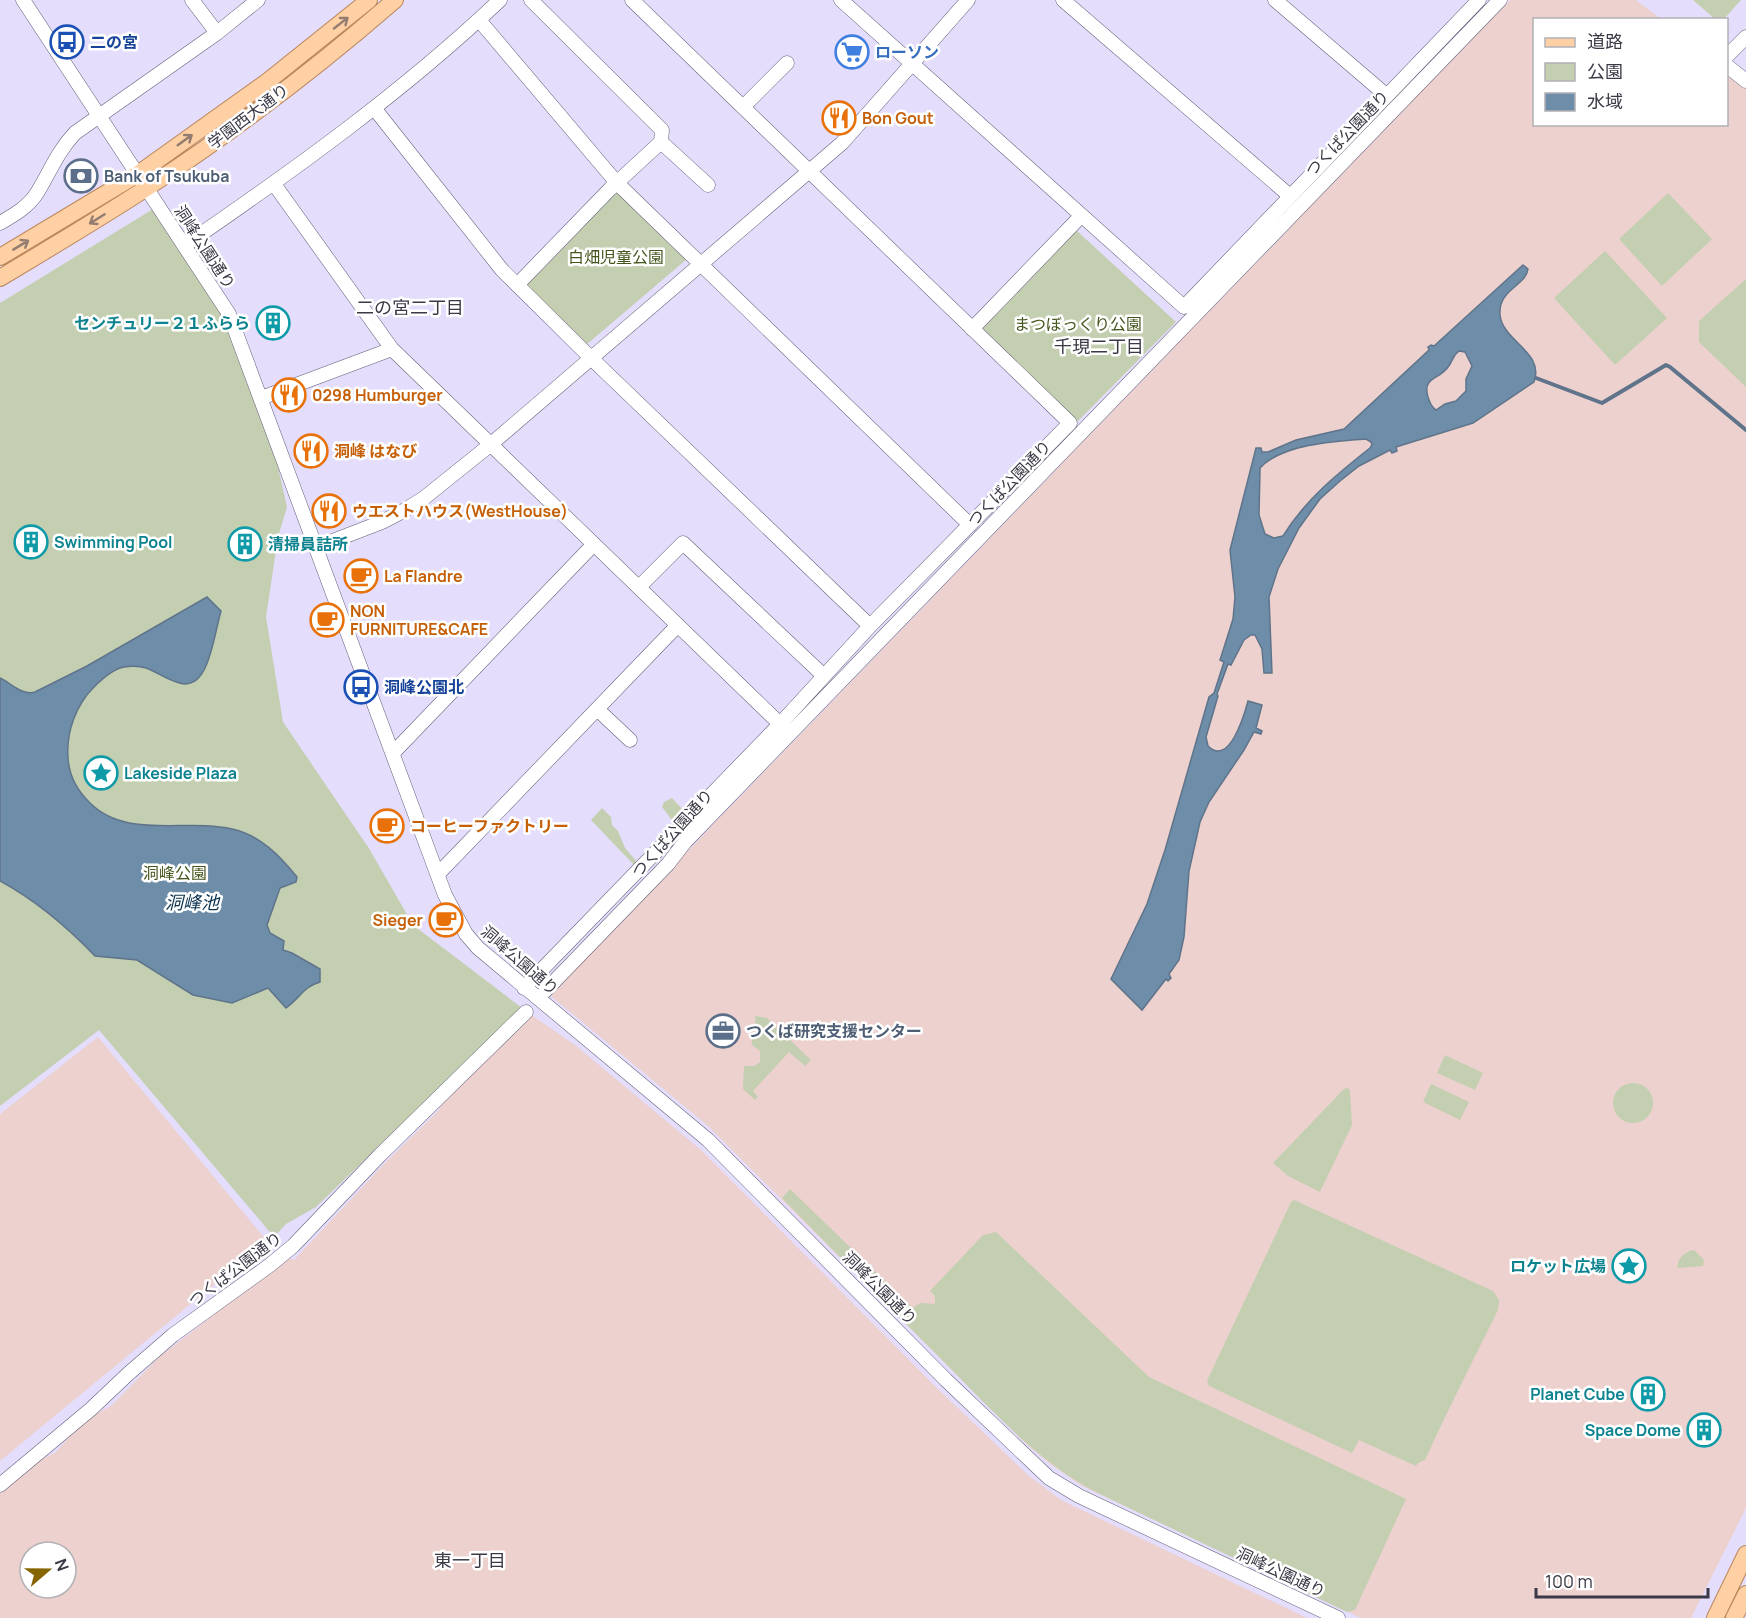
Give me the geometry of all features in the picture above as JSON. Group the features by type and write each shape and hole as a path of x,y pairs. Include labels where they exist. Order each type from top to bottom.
{"main road":[{"name":"学園西大通り","path":"0,257 142,181 369,0"},
{"name":"学園西大通り","path":"0,278 142,181 275,97 395,0"},
{"path":"1715,1618 1746,1554"},
{"path":"1734,1618 1746,1594"}],"street":[{"name":"洞峰公園通り","path":"23,0 229,314 445,895 466,934 478,948 708,1140 946,1380 1049,1478 1079,1496 1338,1618"},
{"path":"192,0 217,33"},
{"path":"0,223 28,203 36,194 62,146 75,133 217,33 258,0"},
{"path":"185,245 274,184 374,108 500,0"},
{"path":"517,285 617,183 661,142 662,130 531,0"},
{"path":"524,987 780,724 870,626 1070,423 632,0"},
{"path":"841,0 1184,307 1479,0"},
{"path":"316,547 382,522 405,510 424,498 490,445 857,128 968,0"},
{"path":"1063,0 1290,196"},
{"path":"1275,0 1386,95"},
{"name":"つくば公園通り","path":"545,991 668,864 685,842 830,690 994,524 1500,0"},
{"path":"479,20 617,183 970,525"},
{"path":"1728,55 1746,37"},
{"path":"743,107 787,63"},
{"path":"1728,67 1746,81"},
{"path":"374,108 502,270 870,626"},
{"path":"661,142 708,185"},
{"path":"274,184 392,349 780,724"},
{"path":"972,329 1081,216"},
{"path":"261,398 392,349"},
{"path":"639,587 683,543 824,676"},
{"path":"393,753 594,544"},
{"path":"438,874 678,625"},
{"path":"597,709 630,740"},
{"name":"つくば公園通り","path":"0,1485 91,1409 173,1335 293,1246 380,1155 526,1012"}],"shaded area":[{"path":"1510,0 1636,0 1660,18 1533,18 1533,126 1728,126 1728,73 1746,88 1746,1508 1691,1618 1361,1618 1082,1486 1050,1464 1026,1444 707,1125 547,993 679,860"},
{"path":"530,1014 575,1045 701,1150 937,1388 1028,1475 1061,1500 1307,1618 0,1618 0,1491 25,1467 55,1453 81,1423 112,1405 159,1357 288,1258 294,1260 384,1164 440,1109 438,1107"},
{"path":"98,1037 267,1241 0,1461 0,1114"}],"green space":[{"path":"1693,0 1741,0 1725,18 1714,18"},
{"name":"白畑児童公園","path":"619,192 687,259 586,345 527,288 526,281 612,193"},
{"path":"1668,193 1712,239 1662,286 1619,239"},
{"name":"洞峰公園","path":"153,209 218,307 232,338 276,458 287,507 278,537 266,617 283,722 370,850 413,925 522,1008 316,1207 286,1224 274,1237 99,1030 0,1106 0,303"},
{"name":"まつぼっくり公園","path":"1076,230 1176,322 1077,422 983,333 983,325"},
{"path":"1605,251 1667,318 1615,365 1554,298"},
{"path":"1746,279 1746,387 1699,342 1699,321"},
{"path":"672,798 685,812 674,823 662,807 664,802"},
{"path":"602,808 611,817 612,825 618,831 625,848 638,863 634,865 591,820"},
{"path":"755,1016 767,1018 811,1060 805,1066 789,1052 753,1091 758,1097 755,1100 743,1089 744,1066 755,1066 760,1062 760,1051 752,1045 751,1033 756,1033"},
{"path":"1445,1055 1483,1073 1475,1090 1437,1073"},
{"path":"1633,1083 1647,1089 1653,1103 1647,1117 1633,1123 1619,1117 1613,1103 1619,1089"},
{"path":"1431,1084 1469,1102 1460,1120 1423,1102"},
{"path":"1348,1088 1352,1125 1320,1192 1288,1176 1273,1163 1344,1089"},
{"path":"790,1189 913,1308 920,1303 935,1304 935,1296 930,1291 983,1235 996,1232 1149,1377 1406,1499 1355,1610 1347,1612 1102,1495 1058,1469 1000,1419 782,1198"},
{"path":"1294,1200 1493,1291 1499,1300 1498,1310 1425,1460 1416,1466 1359,1440 1352,1453 1209,1386 1207,1381 1291,1202"},
{"path":"1694,1250 1704,1260 1703,1266 1678,1268 1678,1262 1682,1256"}],"water":[{"path":"1523,265 1528,269 1522,280 1503,299 1500,315 1508,333 1534,363 1536,372 1534,382 1473,423 1396,447 1397,451 1392,453 1390,450 1359,466 1320,499 1299,528 1278,569 1269,597 1272,673 1264,673 1262,649 1255,635 1244,640 1231,665 1228,664 1217,694 1206,737 1208,746 1216,751 1223,750 1229,745 1239,727 1248,701 1262,705 1256,728 1262,731 1261,734 1254,732 1209,802 1200,822 1189,871 1184,937 1179,960 1169,974 1171,978 1168,981 1166,979 1142,1010 1111,979 1147,904 1209,697 1214,693 1224,662 1220,660 1233,619 1235,597 1230,550 1256,448 1261,448 1262,452 1268,452 1296,440 1344,429 1429,350 1428,347 1434,346","holes":["1459,351 1465,352 1472,366 1466,379 1466,391 1456,401 1436,410 1429,399 1427,386 1450,365","1366,439 1371,442 1370,448 1311,499 1283,536 1274,538 1265,534 1259,515 1260,468 1270,460 1295,449 1310,445"]},
{"name":"洞峰池","path":"207,597 221,611 210,654 199,677 185,684 177,683 146,668 124,667 112,672 94,687 77,711 69,738 69,764 74,782 80,792 104,814 120,821 138,824 214,826 232,829 252,836 269,847 290,869 297,877 296,882 280,888 267,925 270,933 284,941 283,950 320,969 320,982 306,990 286,1008 268,988 232,1003 193,995 137,960 95,956 51,915 0,881 0,678 21,691 35,692 87,666"}],"waterway":[{"path":"1536,378 1602,403 1666,365 1746,430"}],"place":[{"name":"二の宮","path":"67,42"},
{"name":"ローソン","path":"852,52"},
{"name":"Bon Gout","path":"839,118"},
{"name":"Bank of Tsukuba","path":"81,176"},
{"name":"センチュリー２１ふらら","path":"273,323"},
{"name":"0298 Humburger","path":"289,395"},
{"name":"洞峰 はなび","path":"311,451"},
{"name":"ウエストハウス(WestHouse)","path":"329,511"},
{"name":"Swimming Pool","path":"31,542"},
{"name":"清掃員詰所","path":"245,544"},
{"name":"La Flandre","path":"361,576"},
{"name":"NON FURNITURE&CAFE","path":"327,620"},
{"name":"洞峰公園北","path":"361,687"},
{"name":"Lakeside Plaza","path":"101,773"},
{"name":"コーヒーファクトリー","path":"387,826"},
{"name":"Sieger","path":"446,920"},
{"name":"つくば研究支援センター","path":"723,1031"},
{"name":"ロケット広場","path":"1629,1266"},
{"name":"Planet Cube","path":"1648,1394"},
{"name":"Space Dome","path":"1704,1430"}],"district":[{"name":"二の宮二丁目","path":"410,308"},
{"name":"千現二丁目","path":"1099,347"},
{"name":"東一丁目","path":"470,1561"}]}
